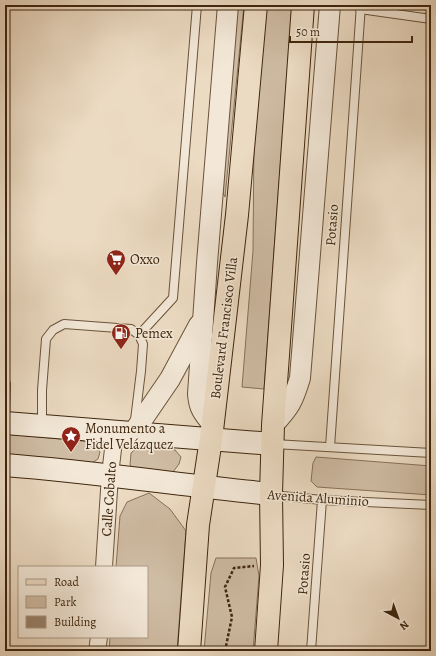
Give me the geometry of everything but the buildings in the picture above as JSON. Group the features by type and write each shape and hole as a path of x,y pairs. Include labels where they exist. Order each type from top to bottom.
{"main road":[{"name":"Boulevard Francisco Villa","path":"189,651 198,525 205,488 237,215 256,5"},
{"path":"266,651 272,565 271,494 273,434 303,5"},
{"path":"5,423 124,432 273,434"},
{"name":"Avenida Aluminio","path":"5,465 110,475 205,488 271,494"}],"street":[{"path":"212,432 199,405 198,394 228,5"},
{"path":"273,434 294,398 300,378 330,5"},
{"path":"124,432 170,379 203,318"},
{"name":"Calle Cobalto","path":"104,566 110,475 124,432"},
{"path":"97,651 98,638"}],"lane":[{"path":"139,335 173,298 197,5"},
{"path":"360,7 431,19"},
{"name":"Potasio","path":"330,447 360,7"},
{"path":"42,426 42,390 46,339 53,330 64,324 131,329 139,335 143,344 141,371 124,432"},
{"path":"5,382 5,423"},
{"path":"273,434 330,447 431,453"},
{"name":"Avenida Aluminio","path":"271,494 322,500 431,505"},
{"name":"Potasio","path":"311,651 322,500"}],"path":[{"path":"225,651 232,617 225,587 234,568 272,565"}],"green space":[{"path":"237,5 244,5 225,197 220,187"},
{"path":"265,5 292,5 264,389 242,387 253,251 254,136"},
{"path":"5,434 94,442 100,452 98,459 86,467 5,459"},
{"path":"139,446 175,450 181,457 179,464 173,472 138,472 130,465 131,453"},
{"path":"316,457 431,466 431,495 317,487 311,481 313,463"},
{"path":"149,493 170,509 186,531 177,651 109,651 110,638 148,638 148,566 116,566 120,516 127,502"},
{"path":"216,558 256,558 259,576 253,651 204,651 211,573"}],"place":[{"name":"Oxxo","path":"116,276"},
{"name":"Pemex","path":"121,350"},
{"name":"Monumento a Fidel Velázquez","path":"71,453"}]}
